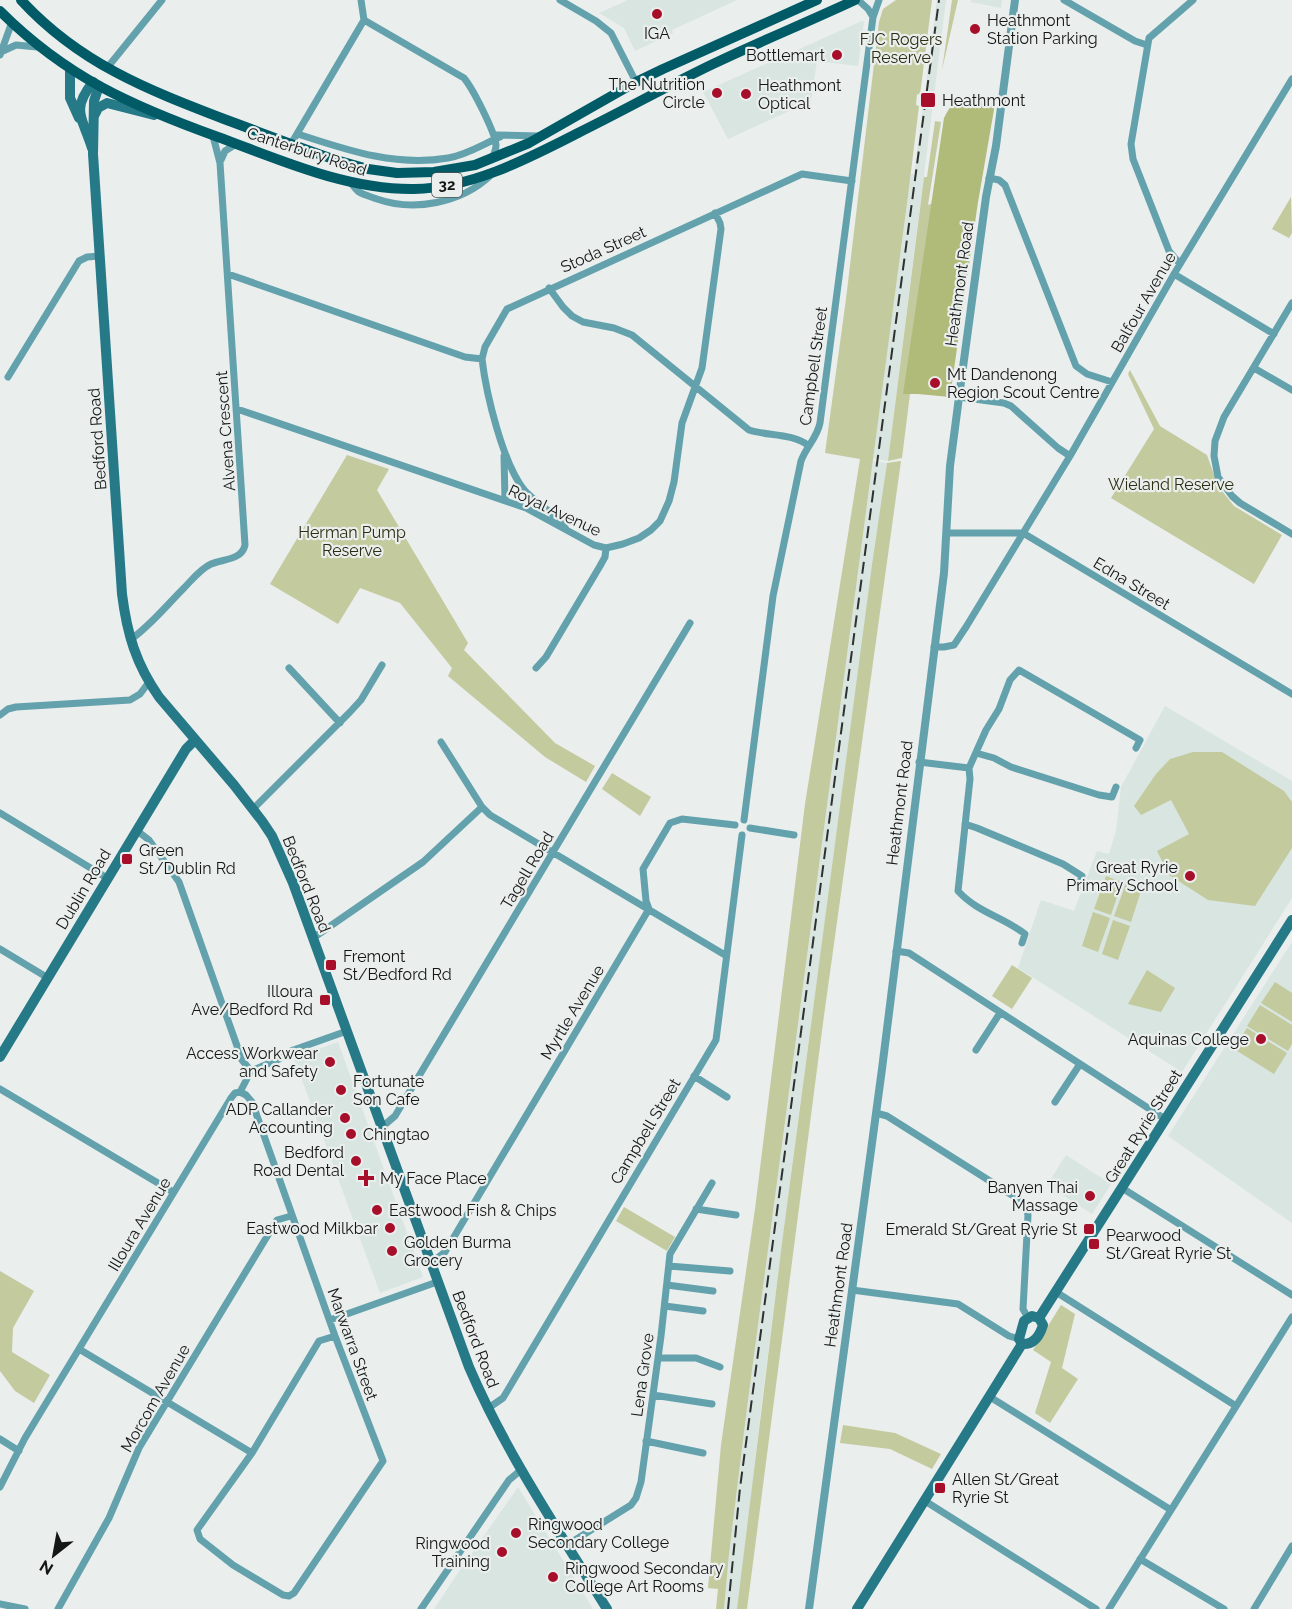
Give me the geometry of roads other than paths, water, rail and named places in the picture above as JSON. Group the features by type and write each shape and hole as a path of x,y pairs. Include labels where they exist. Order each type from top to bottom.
{"main road":[{"name":"Canterbury Road","path":"21,0 52,31 107,68 157,93 291,144 354,165 398,173 455,169 492,159 543,136 636,82 817,0"},
{"name":"Canterbury Road","path":"0,10 40,47 70,69 134,105 213,136 350,181 371,186 414,189 449,185 496,171 557,144 713,64 856,0"},
{"path":"765,24 772,38"},
{"path":"80,118 81,101 107,68"},
{"name":"Bedford Road","path":"70,69 70,99 80,118 93,154"},
{"path":"636,82 646,99"},
{"name":"Bedford Road","path":"96,84 93,154 122,594 130,640 148,682 254,809 272,836 293,883 437,1282 487,1409 521,1470 607,1609"},
{"path":"94,116 98,108 107,103 169,119"},
{"name":"Dublin Road","path":"0,1057 136,830 186,749 195,740"},
{"name":"Great Ryrie Street","path":"1034,1318 1056,1292 1292,920"},
{"path":"860,1608 990,1397 1021,1341 1021,1327 1034,1318 1042,1325 1039,1336 1031,1343 1021,1341"}],"street":[{"path":"107,68 162,0"},
{"path":"291,144 364,20 361,0"},
{"path":"560,0 596,21 611,33 636,82"},
{"path":"856,0 868,9 873,17"},
{"name":"Campbell Street","path":"744,820 773,596 801,461 816,438 820,423 873,17 879,0"},
{"name":"Heathmont Road","path":"809,1609 876,1113 934,647 948,532 950,466 1015,0"},
{"path":"1064,0 1135,41 1147,45"},
{"path":"1180,264 1168,251 1131,152 1147,45 1154,32 1193,0"},
{"path":"364,20 464,78 495,136 492,159"},
{"path":"1,53 12,22"},
{"path":"1,53 16,45 40,47"},
{"name":"Balfour Avenue","path":"934,647 954,645 1070,456 1174,274 1292,78"},
{"name":"Canterbury Road","path":"298,134 357,154 404,160 448,158 472,150 495,136"},
{"name":"Alvena Crescent","path":"130,640 209,565 238,556 244,550 245,536 220,163 213,136"},
{"path":"495,136 543,136"},
{"path":"220,163 225,151 236,144"},
{"path":"350,181 360,192 387,202 410,206 450,199 479,186 496,171"},
{"name":"Stoda Street","path":"482,359 485,347 507,309 549,288 801,174 852,181"},
{"path":"989,178 999,180 1005,185 1076,366 1087,374 1112,382"},
{"name":"Royal Avenue","path":"237,409 505,500 538,514 594,545 606,548 639,538 651,530 664,513 674,482 682,423 702,368 721,229 715,213"},
{"path":"8,377 79,261 87,257 100,256"},
{"path":"228,274 465,357 482,359 503,450 505,500"},
{"path":"1174,274 1274,334"},
{"path":"549,288 572,316 583,322 614,328 632,335 749,430 798,439 809,446"},
{"path":"1292,303 1218,429 1214,456 1218,477 1232,496 1292,534"},
{"path":"1254,368 1292,390"},
{"path":"959,397 1005,403 1011,406 1070,456"},
{"path":"503,450 514,475 526,492 560,520 567,530"},
{"path":"948,532 1023,533"},
{"name":"Edna Street","path":"1023,533 1292,694"},
{"path":"536,668 546,657 600,566 605,557 606,548"},
{"name":"Tagell Road","path":"382,1126 395,1116 690,622"},
{"path":"254,809 361,700 382,664"},
{"path":"290,668 340,723"},
{"path":"1022,943 1025,934 991,913 976,908 958,891 970,779 969,768 986,730 999,709 1010,680 1019,670 1142,737 1136,748"},
{"path":"0,715 16,707 130,700 140,694 148,682"},
{"path":"441,742 482,807 490,815 725,955"},
{"path":"976,753 994,758 1011,767 1099,795 1112,797 1116,787"},
{"path":"919,762 969,768"},
{"path":"313,938 423,862 482,807"},
{"path":"0,813 107,878"},
{"path":"649,909 646,902 643,869 670,823 682,819 735,825"},
{"path":"735,825 739,820 744,820 750,828"},
{"path":"965,824 1062,864 1082,876"},
{"path":"735,825 737,833 742,835 746,834 750,828"},
{"path":"750,828 794,835"},
{"path":"136,830 149,840 179,882 242,1060 251,1071 279,1059 285,1053 347,1031"},
{"name":"Campbell Street","path":"487,1409 503,1398 716,1040 742,835"},
{"path":"1079,886 1086,869"},
{"name":"Myrtle Avenue","path":"431,1263 445,1252 649,909"},
{"path":"0,949 48,978"},
{"path":"896,951 909,953 1165,1119"},
{"path":"976,1050 1000,1013"},
{"path":"1055,1102 1080,1064"},
{"name":"Illoura Avenue","path":"0,1487 19,1451 173,1192 231,1098 240,1092 251,1071"},
{"path":"694,1076 727,1096"},
{"path":"0,1089 173,1192"},
{"name":"Marwarra Street","path":"240,1092 252,1102 291,1215 382,1461 294,1593 289,1596 253,1579 200,1539 197,1530 252,1453"},
{"path":"876,1113 887,1116 1020,1200 1028,1215 1023,1309 1034,1318"},
{"name":"Lena Grove","path":"567,1545 631,1505 636,1498 653,1395 670,1254 712,1183"},
{"path":"1122,1188 1292,1295"},
{"path":"696,1209 736,1215"},
{"name":"Morcom Avenue","path":"58,1609 109,1518 140,1448 167,1402 277,1220 291,1215"},
{"path":"669,1266 730,1271"},
{"path":"330,1320 437,1282"},
{"path":"667,1285 713,1291"},
{"path":"852,1290 958,1304 1021,1341"},
{"path":"1056,1292 1236,1406"},
{"path":"665,1306 703,1311"},
{"path":"1109,1609 1292,1317"},
{"path":"79,1349 252,1453 319,1341 335,1336"},
{"path":"658,1358 696,1358 720,1367"},
{"path":"653,1395 712,1404"},
{"path":"990,1397 1171,1510"},
{"path":"0,1439 19,1451"},
{"path":"646,1441 703,1453"},
{"path":"421,1609 509,1480 521,1470"},
{"path":"925,1501 1096,1609"},
{"path":"1254,1609 1292,1546"},
{"path":"1140,1559 1224,1609"},
{"path":"0,1605 25,1609"}],"railway":[{"path":"728,1609 740,1488 939,0"}],"place":[{"name":"IGA","path":"657,14"},
{"name":"Heathmont Station Parking","path":"975,29"},
{"name":"Bottlemart","path":"837,55"},
{"name":"The Nutrition Circle","path":"717,93"},
{"name":"Heathmont Optical","path":"746,94"},
{"name":"Heathmont","path":"928,100"},
{"name":"Mt Dandenong Region Scout Centre","path":"935,383"},
{"name":"Green St/Dublin Rd","path":"127,859"},
{"name":"Great Ryrie Primary School","path":"1190,876"},
{"name":"Fremont St/Bedford Rd","path":"331,965"},
{"name":"Illoura Ave/Bedford Rd","path":"325,1000"},
{"name":"Aquinas College","path":"1261,1039"},
{"name":"Access Workwear and Safety","path":"330,1062"},
{"name":"Fortunate Son Cafe","path":"341,1090"},
{"name":"ADP Callander Accounting","path":"345,1118"},
{"name":"Chingtao","path":"351,1134"},
{"name":"Bedford Road Dental","path":"356,1161"},
{"name":"My Face Place","path":"366,1178"},
{"name":"Banyen Thai Massage","path":"1090,1196"},
{"name":"Eastwood Fish & Chips","path":"377,1210"},
{"name":"Eastwood Milkbar","path":"390,1228"},
{"name":"Emerald St/Great Ryrie St","path":"1089,1229"},
{"name":"Pearwood St/Great Ryrie St","path":"1094,1244"},
{"name":"Golden Burma Grocery","path":"392,1251"},
{"name":"Allen St/Great Ryrie St","path":"940,1488"},
{"name":"Ringwood Secondary College","path":"516,1533"},
{"name":"Ringwood Training","path":"502,1552"},
{"name":"Ringwood Secondary College Art Rooms","path":"553,1577"}],"park label":[{"name":"FJC Rogers Reserve","path":"901,48"},
{"name":"Wieland Reserve","path":"1171,484"},
{"name":"Herman Pump Reserve","path":"352,541"}]}
